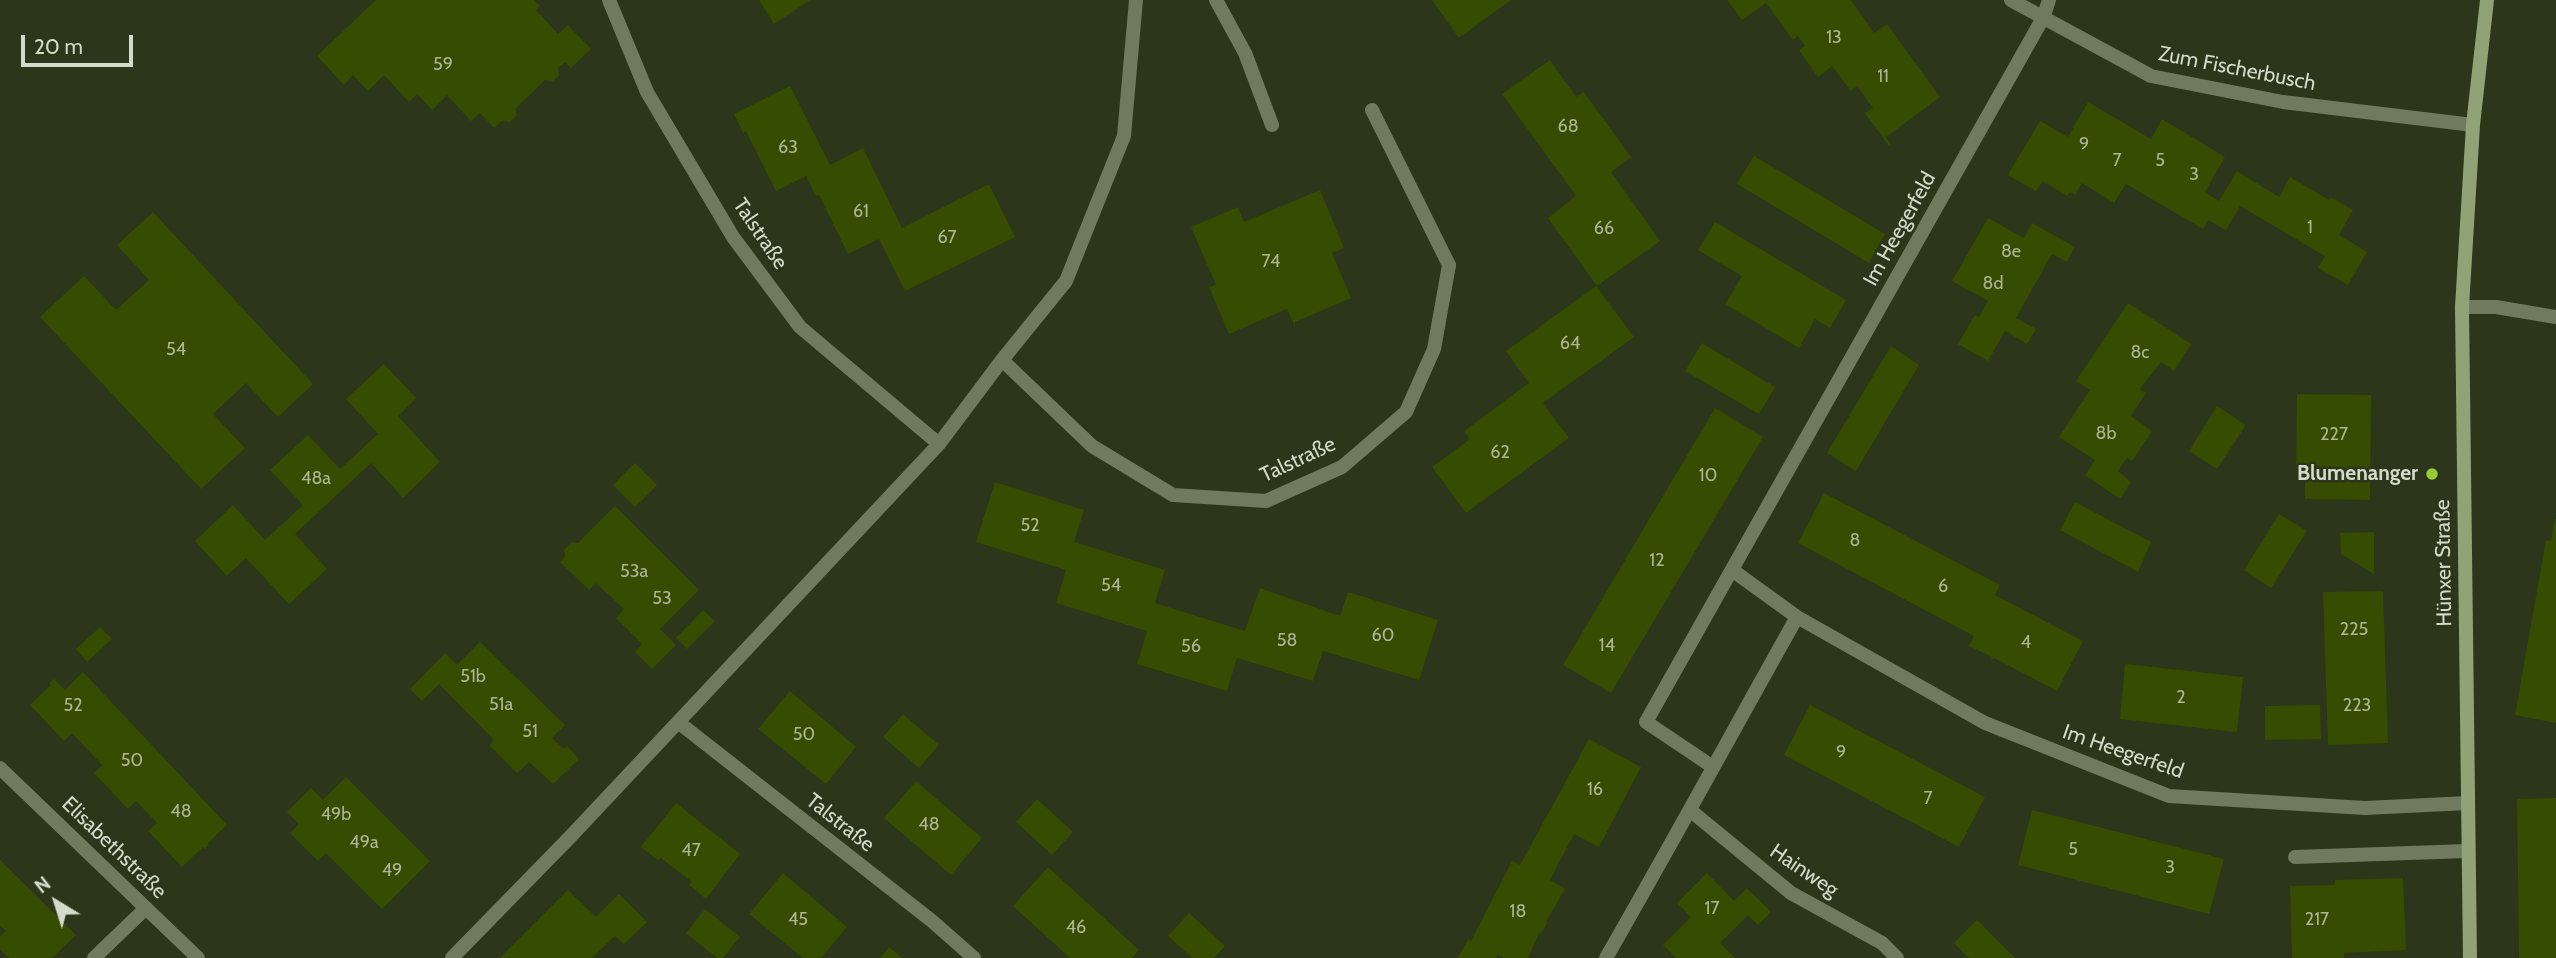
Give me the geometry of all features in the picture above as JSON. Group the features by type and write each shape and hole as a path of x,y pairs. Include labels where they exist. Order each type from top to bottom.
{"main road":[{"name":"Hünxer Straße","path":"2470,958 2462,307 2473,125 2487,0"}],"street":[{"name":"Talstraße","path":"609,0 647,92 733,237 800,327 939,444"},
{"path":"452,958 939,444 1066,281 1124,136 1136,0"},
{"path":"1216,0 1245,53 1272,125"},
{"name":"Zum Fischerbusch","path":"2011,0 2151,76 2283,102 2473,125"},
{"name":"Im Heegerfeld","path":"1713,767 1646,722 2042,18 2049,0"},
{"name":"Talstraße","path":"1002,360 1092,446 1173,495 1266,501 1342,467 1406,412 1434,349 1449,265 1372,110"},
{"path":"2462,307 2496,307 2556,317"},
{"name":"Im Heegerfeld","path":"1732,570 1797,617 1985,723 2169,796 2365,808 2468,803"},
{"path":"1605,958 1691,811 1797,617"},
{"name":"Talstraße","path":"678,722 932,921 974,958"},
{"name":"Elisabethstraße","path":"0,768 198,958"},
{"name":"Hainweg","path":"1691,811 1791,892 1882,943 1897,958"},
{"path":"2295,857 2468,851"},
{"path":"94,958 146,908"}],"building":[{"path":"376,0 534,0 540,6 536,10 558,34 568,25 591,49 571,68 565,62 558,68 559,76 553,81 545,80 516,108 516,116 510,122 502,121 494,128 480,113 471,121 447,95 432,110 417,94 409,102 384,75 368,91 353,75 344,85 317,56"},
{"path":"759,0 810,0 774,24"},
{"path":"1432,0 1511,0 1459,38"},
{"path":"1727,0 1851,0 1874,33 1887,24 1940,97 1886,137 1891,144 1889,146 1865,113 1873,108 1857,86 1851,91 1832,66 1818,77 1799,50 1805,46 1798,36 1793,40 1766,3 1742,20"},
{"path":"1550,60 1576,97 1584,92 1631,157 1611,172 1660,241 1597,286 1548,218 1576,196 1502,94"},
{"path":"790,86 830,165 863,148 902,228 989,184 1015,237 905,291 879,239 848,254 819,195 816,196 806,176 776,191 746,131 743,133 734,114"},
{"path":"2088,102 2151,139 2162,119 2225,157 2205,192 2219,201 2237,171 2279,197 2290,177 2329,200 2331,197 2353,210 2339,235 2367,252 2348,285 2318,268 2325,256 2240,206 2226,230 2208,220 2203,229 2126,184 2114,203 2082,183 2075,195 2070,192 2067,196 2043,181 2036,191 2008,175 2040,121 2068,137"},
{"path":"1754,156 1885,234 1869,263 1737,184"},
{"path":"1320,190 1344,248 1332,253 1351,298 1295,322 1295,327 1287,309 1229,334 1209,287 1216,285 1191,227 1238,207 1244,222"},
{"path":"153,212 313,384 278,417 246,383 213,414 245,448 201,489 40,317 84,276 116,310 149,280 117,245"},
{"path":"1988,218 2024,238 2032,223 2075,247 2067,262 2052,254 2016,318 2036,329 2027,344 2005,331 1988,361 1958,344 1975,315 1979,317 1988,301 1952,281"},
{"path":"1715,222 1846,300 1830,328 1815,319 1799,348 1725,304 1742,276 1698,250"},
{"path":"1596,286 1634,337 1543,403 1569,438 1466,513 1432,467 1470,439 1464,431 1529,383 1506,351"},
{"path":"2128,303 2191,344 2174,371 2161,362 2140,389 2146,393 2131,416 2152,431 2132,461 2127,458 2118,471 2131,482 2120,499 2085,475 2095,460 2059,437 2090,390 2076,381"},
{"path":"1702,343 1775,387 1759,414 1685,371"},
{"path":"1891,346 1919,365 1856,471 1827,453"},
{"path":"384,364 416,398 398,416 440,462 403,498 371,463 295,534 327,569 289,604 246,558 227,576 195,541 233,505 265,540 303,505 270,470 308,435 340,469 378,434 346,399"},
{"path":"2297,394 2371,395 2370,500 2305,499 2305,476 2296,475"},
{"path":"2217,406 2246,425 2217,469 2189,451"},
{"path":"1715,408 1763,437 1611,693 1563,665"},
{"path":"635,463 657,485 635,507 613,485"},
{"path":"995,482 1084,510 1074,542 1165,570 1155,603 1245,631 1260,588 1340,616 1348,592 1438,620 1419,680 1323,651 1313,681 1237,658 1227,691 1137,664 1147,631 1056,603 1066,570 976,542"},
{"path":"1824,493 2000,585 1995,595 2083,641 2057,691 1994,658 1991,660 1992,657 1969,646 1974,636 1798,543"},
{"path":"2075,502 2151,542 2138,572 2060,530"},
{"path":"615,506 699,590 660,629 676,645 652,669 635,652 642,644 616,618 624,609 596,583 589,590 560,562 565,556 564,550 572,542 578,543"},
{"path":"2279,514 2307,531 2271,588 2244,570"},
{"path":"2555,519 2556,723 2515,715 2546,540 2551,541"},
{"path":"2374,532 2374,574 2341,554 2340,533"},
{"path":"2383,591 2388,743 2328,745 2323,592"},
{"path":"703,610 715,621 687,649 676,638"},
{"path":"100,627 112,639 87,662 76,649"},
{"path":"480,642 565,725 552,738 564,749 567,746 579,759 553,784 529,762 517,773 489,745 494,740 439,684 422,701 410,689 445,653 457,665"},
{"path":"2125,664 2243,677 2237,732 2120,719"},
{"path":"83,672 227,825 205,849 203,847 182,867 148,831 157,823 136,801 128,809 94,773 102,765 72,733 64,741 30,705 54,679 65,690"},
{"path":"790,691 856,747 826,784 758,729"},
{"path":"1810,705 1985,797 1959,847 1784,755"},
{"path":"2320,705 2321,739 2265,740 2265,706"},
{"path":"903,714 939,745 919,768 883,737"},
{"path":"1589,739 1641,767 1599,847 1574,834 1550,880 1565,889 1541,934 1539,933 1528,958 1504,958 1498,955 1496,958 1458,958 1468,939 1471,941 1512,861 1520,865"},
{"path":"346,777 430,861 382,909 326,853 318,861 290,833 299,824 287,812 311,788 323,800"},
{"path":"916,781 982,838 951,875 884,818"},
{"path":"2556,798 2556,958 2519,958 2517,799"},
{"path":"1037,799 1073,832 1052,855 1016,822"},
{"path":"676,803 740,854 706,899 689,885 692,882 661,858 658,860 641,847"},
{"path":"2032,810 2224,859 2209,914 2018,865"},
{"path":"0,860 76,935 52,958 9,958 0,949 0,937 6,931 0,926"},
{"path":"1048,867 1139,950 1132,958 1070,958 1013,906"},
{"path":"783,873 847,927 821,958 803,958 749,914"},
{"path":"1707,873 1734,901 1747,888 1771,912 1758,925 1748,915 1720,943 1735,958 1676,958 1663,945 1691,917 1677,903"},
{"path":"2403,878 2406,950 2344,953 2344,958 2292,958 2290,886 2335,885 2335,880"},
{"path":"568,890 596,917 619,894 647,922 624,944 615,936 592,958 500,958"},
{"path":"705,909 740,937 723,958 717,958 686,933"},
{"path":"1189,913 1225,946 1214,958 1192,958 1168,936"},
{"path":"1977,920 2015,958 1969,958 1954,943"},
{"path":"889,947 902,958 880,958"}],"place":[{"name":"Blumenanger","path":"2432,474"}]}
